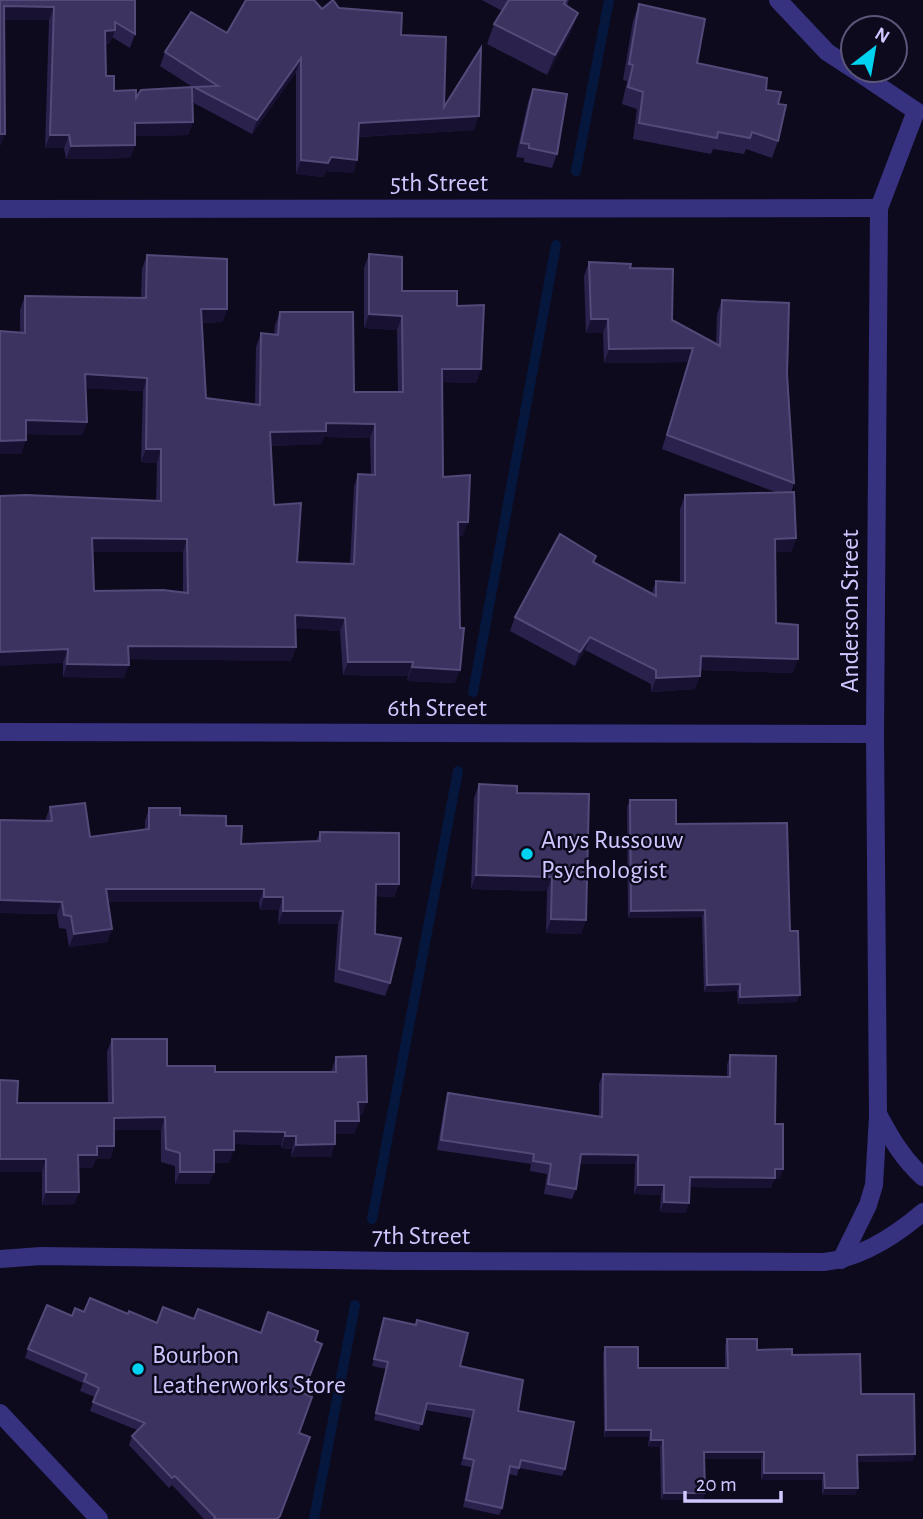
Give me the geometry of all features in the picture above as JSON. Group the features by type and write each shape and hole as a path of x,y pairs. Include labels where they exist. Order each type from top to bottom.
{"street":[{"name":"Anderson Street","path":"778,0 827,52 839,60"},
{"name":"Anderson Street","path":"877,84 919,111 878,208 875,734 878,1114 894,1145 923,1177"},
{"name":"5th Street","path":"0,209 878,208"},
{"name":"6th Street","path":"0,732 875,734"},
{"path":"841,1260 868,1205 874,1185 878,1114"},
{"name":"7th Street","path":"0,1259 41,1256 413,1262 807,1262 841,1260 884,1240 923,1212"},
{"path":"0,1413 99,1519"}],"building":[{"path":"0,0 135,0 135,34 115,22 115,30 105,31 106,76 114,76 114,91 136,90 136,98 141,90 192,87 193,122 135,123 135,145 71,146 69,135 50,135 54,7 4,6 5,134 0,134"},
{"path":"246,0 314,0 322,9 333,0 339,8 402,13 401,35 446,37 444,107 481,48 479,116 359,123 357,160 331,157 328,163 301,160 301,58 257,120 194,87 218,86 165,52 191,12 227,33"},
{"path":"509,0 566,0 564,4 578,13 555,55 494,24"},
{"path":"639,4 705,19 697,63 767,78 766,90 781,92 778,104 786,105 778,141 752,132 750,138 718,132 717,138 639,123 643,92 628,87"},
{"path":"533,89 567,94 557,154 529,148 529,144 521,143"},
{"path":"369,254 402,257 402,291 457,291 457,306 484,305 481,369 442,369 443,477 470,475 468,522 458,522 460,628 464,628 460,670 412,667 413,662 348,662 345,618 295,615 296,647 128,646 129,665 67,664 68,649 0,652 0,496 161,501 161,449 146,449 147,378 85,374 87,422 26,420 26,440 0,441 0,331 25,333 25,296 146,298 147,255 227,259 227,309 201,309 206,398 260,405 261,333 278,335 280,312 353,312 354,392 403,392 402,316 369,314","holes":["326,423 375,424 375,475 358,474 354,564 297,562 301,503 274,505 270,432 326,431","92,538 187,539 188,593 163,590 94,591"]},
{"path":"589,262 631,264 630,268 673,269 672,320 720,346 722,300 789,303 787,374 794,483 667,435 693,348 609,349 608,319 591,319"},
{"path":"794,492 796,538 775,539 776,623 798,625 798,659 701,656 700,676 656,678 656,670 590,637 580,652 515,617 560,534 596,556 593,562 656,596 656,581 685,583 685,495"},
{"name":"Anys Russouw Psychologist","path":"479,784 517,786 517,793 589,794 586,920 551,919 552,877 476,875"},
{"path":"630,800 676,800 676,824 787,823 790,931 798,931 800,995 740,997 740,984 707,985 705,910 631,911"},
{"path":"85,803 90,837 149,829 149,808 180,808 180,815 226,816 226,826 242,826 241,844 320,841 320,832 399,833 399,884 376,884 375,934 401,938 390,983 339,969 343,911 283,911 283,897 264,897 264,889 106,889 112,929 74,934 71,916 64,915 62,902 0,900 0,820 52,821 50,807"},
{"path":"112,1039 167,1039 167,1066 215,1066 215,1072 336,1072 336,1057 366,1056 367,1102 358,1102 359,1121 335,1121 335,1144 296,1145 296,1136 285,1136 285,1132 234,1131 234,1150 214,1150 214,1172 180,1172 180,1153 166,1149 165,1117 114,1118 114,1146 97,1146 97,1155 78,1155 79,1192 46,1192 46,1159 0,1159 0,1080 18,1081 17,1103 113,1103"},
{"path":"730,1055 776,1056 775,1124 783,1124 783,1169 775,1169 775,1178 690,1177 689,1203 664,1202 664,1185 638,1185 638,1155 581,1154 576,1189 548,1184 551,1164 533,1161 534,1154 441,1140 448,1093 602,1117 603,1074 730,1077"},
{"path":"90,1298 157,1323 163,1307 194,1319 198,1309 261,1333 268,1312 318,1331 315,1341 322,1344 303,1393 312,1397 299,1433 310,1437 277,1519 214,1519 175,1476 172,1478 132,1436 145,1423 93,1402 99,1388 84,1381 87,1374 28,1349 47,1305 72,1316 75,1308 84,1312"},
{"path":"384,1318 416,1325 417,1320 468,1333 460,1366 523,1380 518,1411 574,1422 565,1469 521,1460 519,1468 510,1466 502,1508 466,1500 474,1460 464,1458 474,1410 427,1403 422,1424 376,1413 388,1362 374,1359"},
{"path":"727,1339 757,1339 757,1350 792,1349 792,1355 860,1354 861,1394 914,1394 915,1454 857,1455 858,1488 825,1488 824,1473 764,1473 764,1452 704,1452 705,1493 664,1493 663,1440 651,1440 651,1430 606,1430 605,1347 638,1347 638,1368 728,1368"}],"waterway":[{"path":"576,171 609,0"},
{"path":"473,692 556,245"},
{"path":"372,1219 458,771"},
{"path":"314,1519 355,1305"}],"place":[{"name":"Anys Russouw Psychologist","path":"527,854"},
{"name":"Bourbon Leatherworks Store","path":"138,1369"}]}
